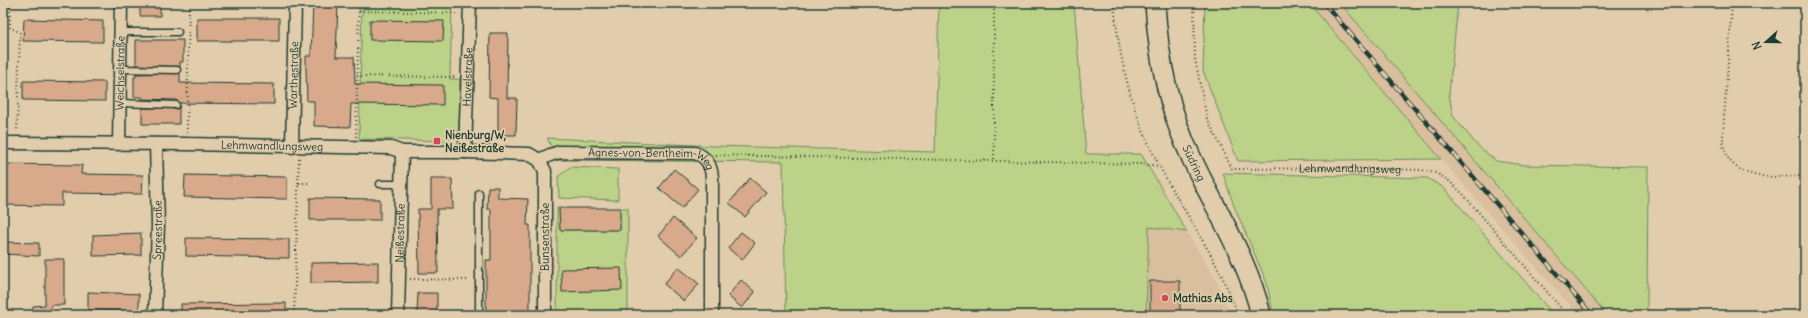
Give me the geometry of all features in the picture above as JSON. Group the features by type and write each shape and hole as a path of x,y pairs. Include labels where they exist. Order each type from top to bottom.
{"main road":[{"name":"Südring","path":"1155,3 1157,34 1164,80 1176,120 1191,159 1246,267 1261,315"}],"street":[{"name":"Weichselstraße","path":"119,144 121,3"},
{"name":"Warthestraße","path":"295,3 296,147"},
{"name":"Havelstraße","path":"465,152 470,8"},
{"name":"Lehmwandlungsweg","path":"3,143 187,144 391,148 402,152 530,154 539,160"},
{"name":"Spreestraße","path":"155,315 158,225 156,144"},
{"name":"Neißestraße","path":"398,315 402,152"},
{"name":"Agnes-von-Bentheim-Weg","path":"539,160 550,154 560,152 695,153 707,160 711,168 712,177 712,315"},
{"name":"Bunsenstraße","path":"539,160 544,170 545,177 544,315"}],"lane":[{"path":"120,32 178,32"},
{"path":"120,69 178,70"},
{"path":"120,103 176,104"},
{"path":"380,184 401,184"},
{"path":"479,193 479,315"}],"path":[{"path":"10,3 10,28 20,32 16,143"},
{"path":"187,144 189,3"},
{"path":"356,148 359,3"},
{"path":"994,3 994,160"},
{"path":"1114,3 1117,36 1125,79 1140,125 1159,166 1213,259 1233,299 1238,315"},
{"name":"Lehmwandlungsweg","path":"1194,3 1195,59 1207,118 1232,169 1348,168 1420,170 1436,173 1462,193 1567,315"},
{"path":"1732,3 1723,135 1725,153 1736,167 1752,175 1805,176"},
{"path":"359,11 470,8"},
{"path":"357,76 467,77"},
{"path":"294,315 299,183 296,147"},
{"path":"707,160 712,155 994,160 1141,164 1159,166"},
{"path":"299,183 308,183"},
{"path":"399,279 479,280"}],"shaded area":[{"path":"1309,3 1340,3 1607,315 1578,315 1441,159"},
{"path":"1149,227 1187,232 1217,282 1231,315 1146,315"}],"green space":[{"path":"362,3 452,3 450,79 460,79 459,132 457,135 447,141 359,139"},
{"path":"939,3 1074,3 1086,154 1141,154 1187,232 1149,227 1146,315 786,315 783,162 558,160 547,138 715,146 935,152"},
{"path":"1205,3 1309,3 1441,159 1238,161 1203,71"},
{"path":"1340,3 1458,3 1449,94 1453,116 1476,144 1496,161 1524,165 1648,167 1647,315 1607,315"},
{"path":"570,167 618,169 618,200 559,198 558,177"},
{"path":"1223,173 1427,178 1444,188 1554,315 1273,315 1267,283 1234,206"},
{"path":"557,208 559,208 560,230 620,230 620,208 628,208 628,315 557,315"}],"building":[{"path":"140,3 160,3 160,16 140,16"},
{"path":"313,3 338,3 336,57 354,57 355,84 443,85 443,105 351,104 350,127 314,126 314,101 307,101 306,70 306,56 311,56"},
{"path":"197,18 279,18 279,41 197,41"},
{"path":"24,19 103,21 103,42 23,41"},
{"path":"370,20 444,21 443,41 370,40"},
{"path":"490,33 508,33 507,98 517,98 516,135 498,135 498,98 489,97"},
{"path":"136,40 183,40 183,62 180,62 180,67 136,65"},
{"path":"180,73 180,83 274,84 274,104 180,103 176,100 142,99 142,97 134,97 134,77 136,77 136,74"},
{"path":"23,81 105,82 105,101 23,100"},
{"path":"142,108 179,108 179,124 142,124"},
{"path":"3,164 82,165 81,174 143,175 142,194 62,193 62,206 3,205"},
{"path":"674,169 698,189 682,208 659,188"},
{"path":"185,175 287,177 287,199 184,197"},
{"path":"750,178 766,192 745,217 729,203"},
{"path":"431,179 452,179 453,209 437,209 438,273 419,273 418,209 431,209"},
{"path":"488,187 498,187 498,198 528,199 527,225 530,225 530,315 486,315 486,260 491,260 491,209 487,209"},
{"path":"310,198 380,199 380,220 310,220"},
{"path":"559,208 620,208 620,230 560,230"},
{"path":"673,218 697,238 681,256 658,236"},
{"path":"741,232 755,243 742,260 728,248"},
{"path":"141,233 141,255 93,256 93,235"},
{"path":"186,238 289,239 289,258 186,256"},
{"path":"3,242 39,243 39,256 3,254"},
{"path":"45,259 64,259 64,305 51,305 51,315 32,315 33,306 45,305"},
{"path":"378,262 378,282 311,283 311,263"},
{"path":"678,267 699,284 684,301 664,284"},
{"path":"621,268 622,290 562,292 561,269"},
{"path":"741,280 755,292 742,308 728,296"},
{"name":"Mathias Abs","path":"1150,281 1180,281 1180,315 1150,315"},
{"path":"88,292 139,294 139,311 88,310"},
{"path":"418,293 437,293 437,315 417,315"},
{"path":"286,303 286,315 181,315 181,304"}],"railway":[{"path":"1324,3 1592,315"}],"place":[{"name":"Nienburg/W, Neißestraße","path":"437,141"},
{"name":"Mathias Abs","path":"1165,298"}]}
